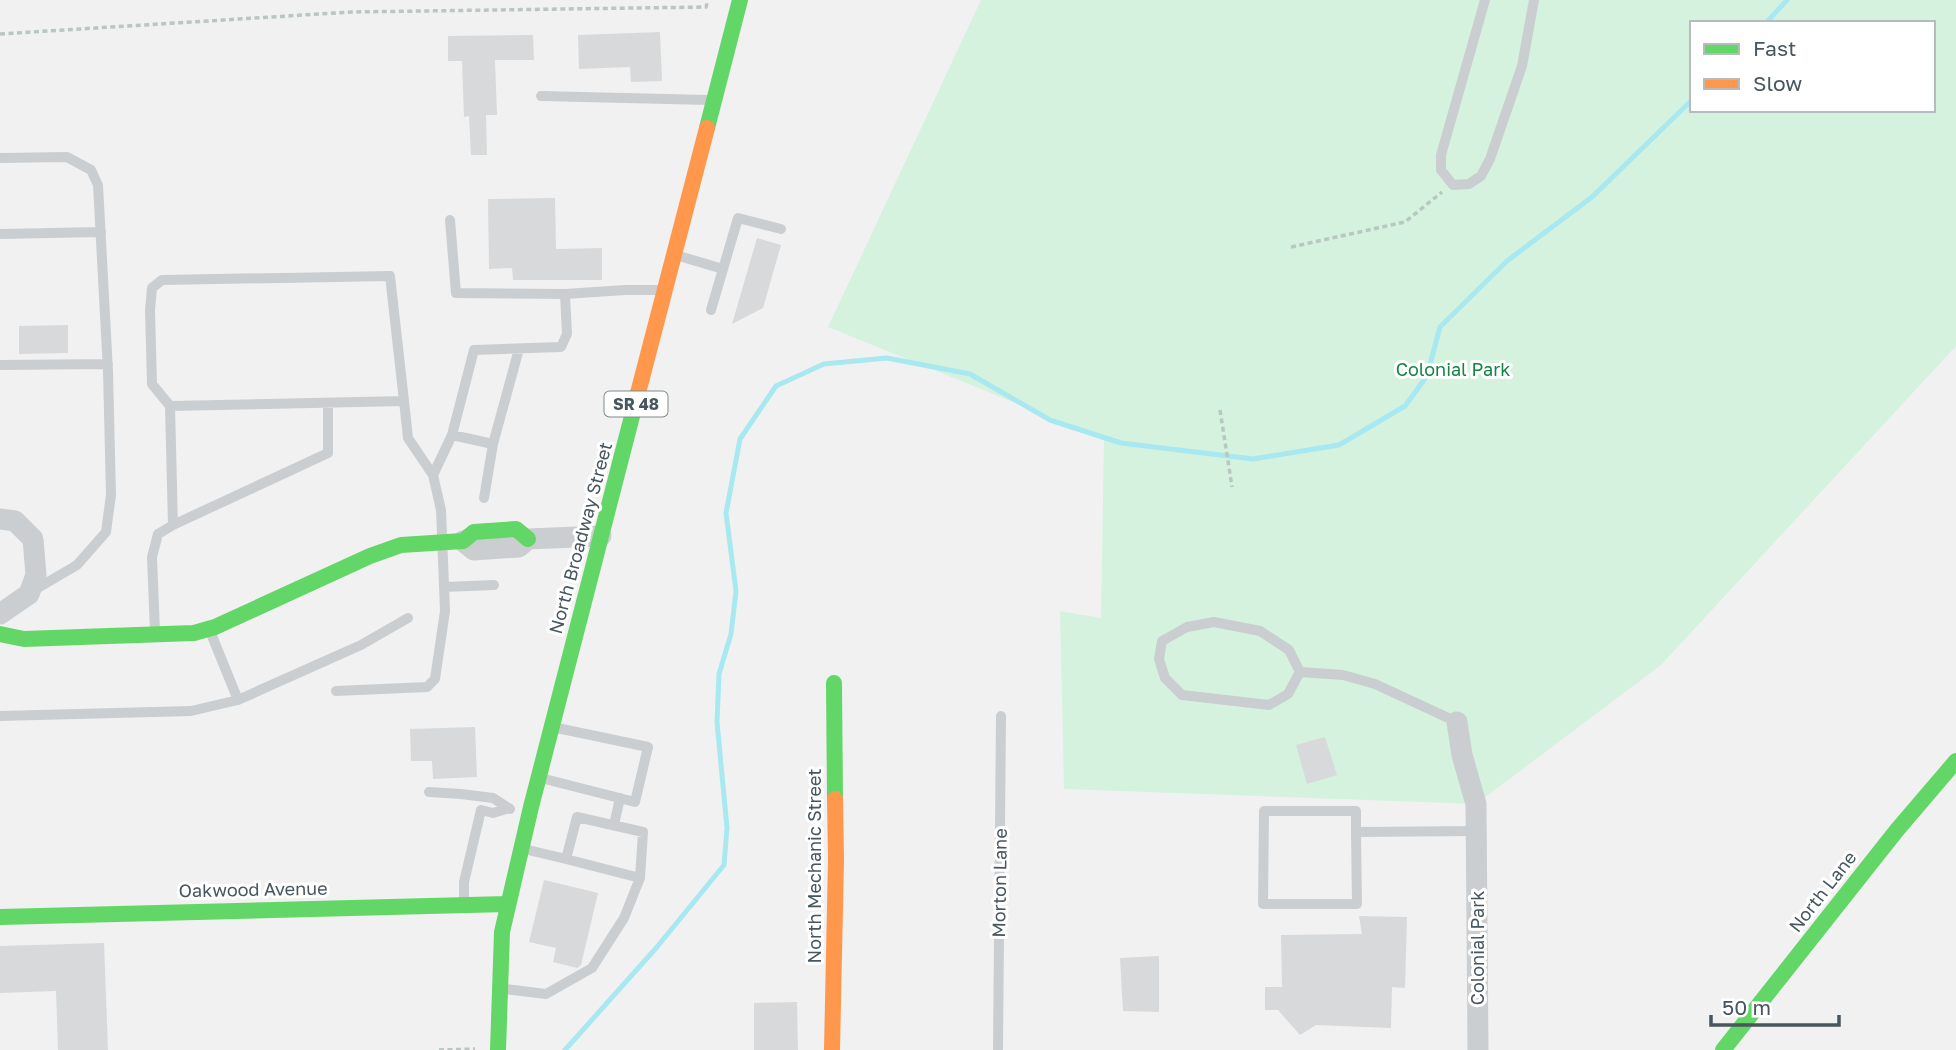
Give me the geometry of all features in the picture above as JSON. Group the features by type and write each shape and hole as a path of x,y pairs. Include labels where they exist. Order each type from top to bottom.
{"street":[{"name":"North Broadway Street","path":"498,1050 502,932 507,904 740,0"},
{"path":"0,519 15,521 33,539 36,575 29,594 0,614"},
{"path":"0,634 24,639 194,634 370,556 401,545 453,542 474,550 519,547 528,539 601,536"},
{"name":"North Mechanic Street","path":"832,1050 836,859 834,683"},
{"name":"Colonial Park","path":"1457,722 1462,755 1476,804 1478,1050"},
{"name":"North Lane","path":"1732,1047 1905,820 1956,761"},
{"name":"Oakwood Avenue","path":"0,917 507,904"}],"lane":[{"path":"1485,0 1441,155 1441,170 1453,185 1469,184 1481,176 1490,159 1522,66 1534,0"},
{"path":"541,96 715,100"},
{"path":"0,158 67,157 90,170 98,185 108,364 111,495 106,531 77,565 29,594"},
{"path":"710,310 738,218 781,229"},
{"path":"450,220 456,293 565,294 666,290"},
{"path":"0,234 101,232"},
{"path":"675,255 723,269"},
{"path":"173,525 170,407 152,384 152,288 162,281 390,276 408,438 432,475 453,542 444,587 445,611 435,678 427,687 337,691"},
{"path":"432,475 452,435 474,350 561,347 567,334 565,294"},
{"path":"484,498 493,443 519,349"},
{"path":"0,365 108,364"},
{"path":"170,407 404,401"},
{"path":"155,635 152,557 158,534 328,453 328,404"},
{"path":"452,435 493,443"},
{"path":"444,587 494,585"},
{"path":"0,716 191,711 238,700 361,645 408,618"},
{"path":"1214,622 1260,631 1289,650 1300,671 1288,694 1269,705 1182,695 1165,678 1159,659 1162,641 1187,627 1214,622"},
{"path":"209,629 238,700"},
{"path":"1300,671 1343,675 1375,684 1457,722"},
{"name":"Morton Lane","path":"998,1050 1002,716"},
{"path":"539,777 635,802 648,747 552,727"},
{"path":"429,792 493,798 529,817"},
{"path":"614,825 620,798"},
{"path":"464,905 464,882 481,810 493,813 509,808"},
{"path":"1264,811 1356,811 1356,832 1357,904 1263,904 1264,811"},
{"path":"499,988 546,994 592,968 624,918 640,878 643,832 577,817 566,859"},
{"path":"1356,832 1477,831"},
{"path":"521,848 640,878"}],"path":[{"path":"0,34 351,12 706,8 708,0"},
{"path":"1292,247 1405,222 1442,192"},
{"path":"1220,410 1232,487"},
{"path":"439,1050 498,1050"}],"green space":[{"name":"Colonial Park","path":"981,0 1956,0 1956,346 1661,665 1476,804 1064,789 1060,611 1101,618 1104,439 828,327"}],"building":[{"path":"660,32 662,81 631,82 630,67 579,69 578,35"},
{"path":"533,35 534,60 495,60 497,115 486,115 487,155 471,155 469,116 464,117 462,61 448,61 448,36"},
{"path":"555,198 556,249 602,248 602,280 513,280 512,268 489,269 488,199"},
{"path":"757,238 781,245 763,308 732,324"},
{"path":"68,325 68,353 19,354 19,326"},
{"path":"475,727 477,777 433,779 432,761 411,761 410,729"},
{"path":"1325,737 1337,775 1307,784 1296,745"},
{"path":"544,880 598,893 581,965 577,968 553,962 556,948 529,942"},
{"path":"1359,916 1407,917 1405,988 1392,987 1391,1028 1316,1025 1300,1035 1278,1010 1265,1010 1265,987 1282,987 1281,935 1362,934"},
{"path":"104,943 108,1050 58,1050 56,991 0,993 0,946"},
{"path":"1159,956 1159,1012 1123,1011 1120,958"},
{"path":"797,1002 798,1050 754,1050 754,1003"}],"waterway":[{"path":"1768,21 1787,0"},
{"path":"565,1050 657,947 724,865 727,828 717,722 719,674 731,634 736,591 726,513 740,439 776,386 824,364 887,358 970,374 1050,420 1121,443 1253,459 1339,445 1405,406 1427,376 1440,327 1507,261 1592,197 1690,102"}],"traffic: fast":[{"path":"707,128 740,0"},
{"path":"498,1050 502,932 531,807 638,393"},
{"path":"0,634 24,639 194,633 215,627 370,556 401,545 463,541 474,532 516,529 528,539"},
{"path":"834,683 835,799"},
{"path":"1723,1050 1897,830 1956,761"},
{"path":"0,917 507,904"}],"traffic: slow":[{"path":"638,393 707,128"},
{"path":"832,1050 835,799"}]}
